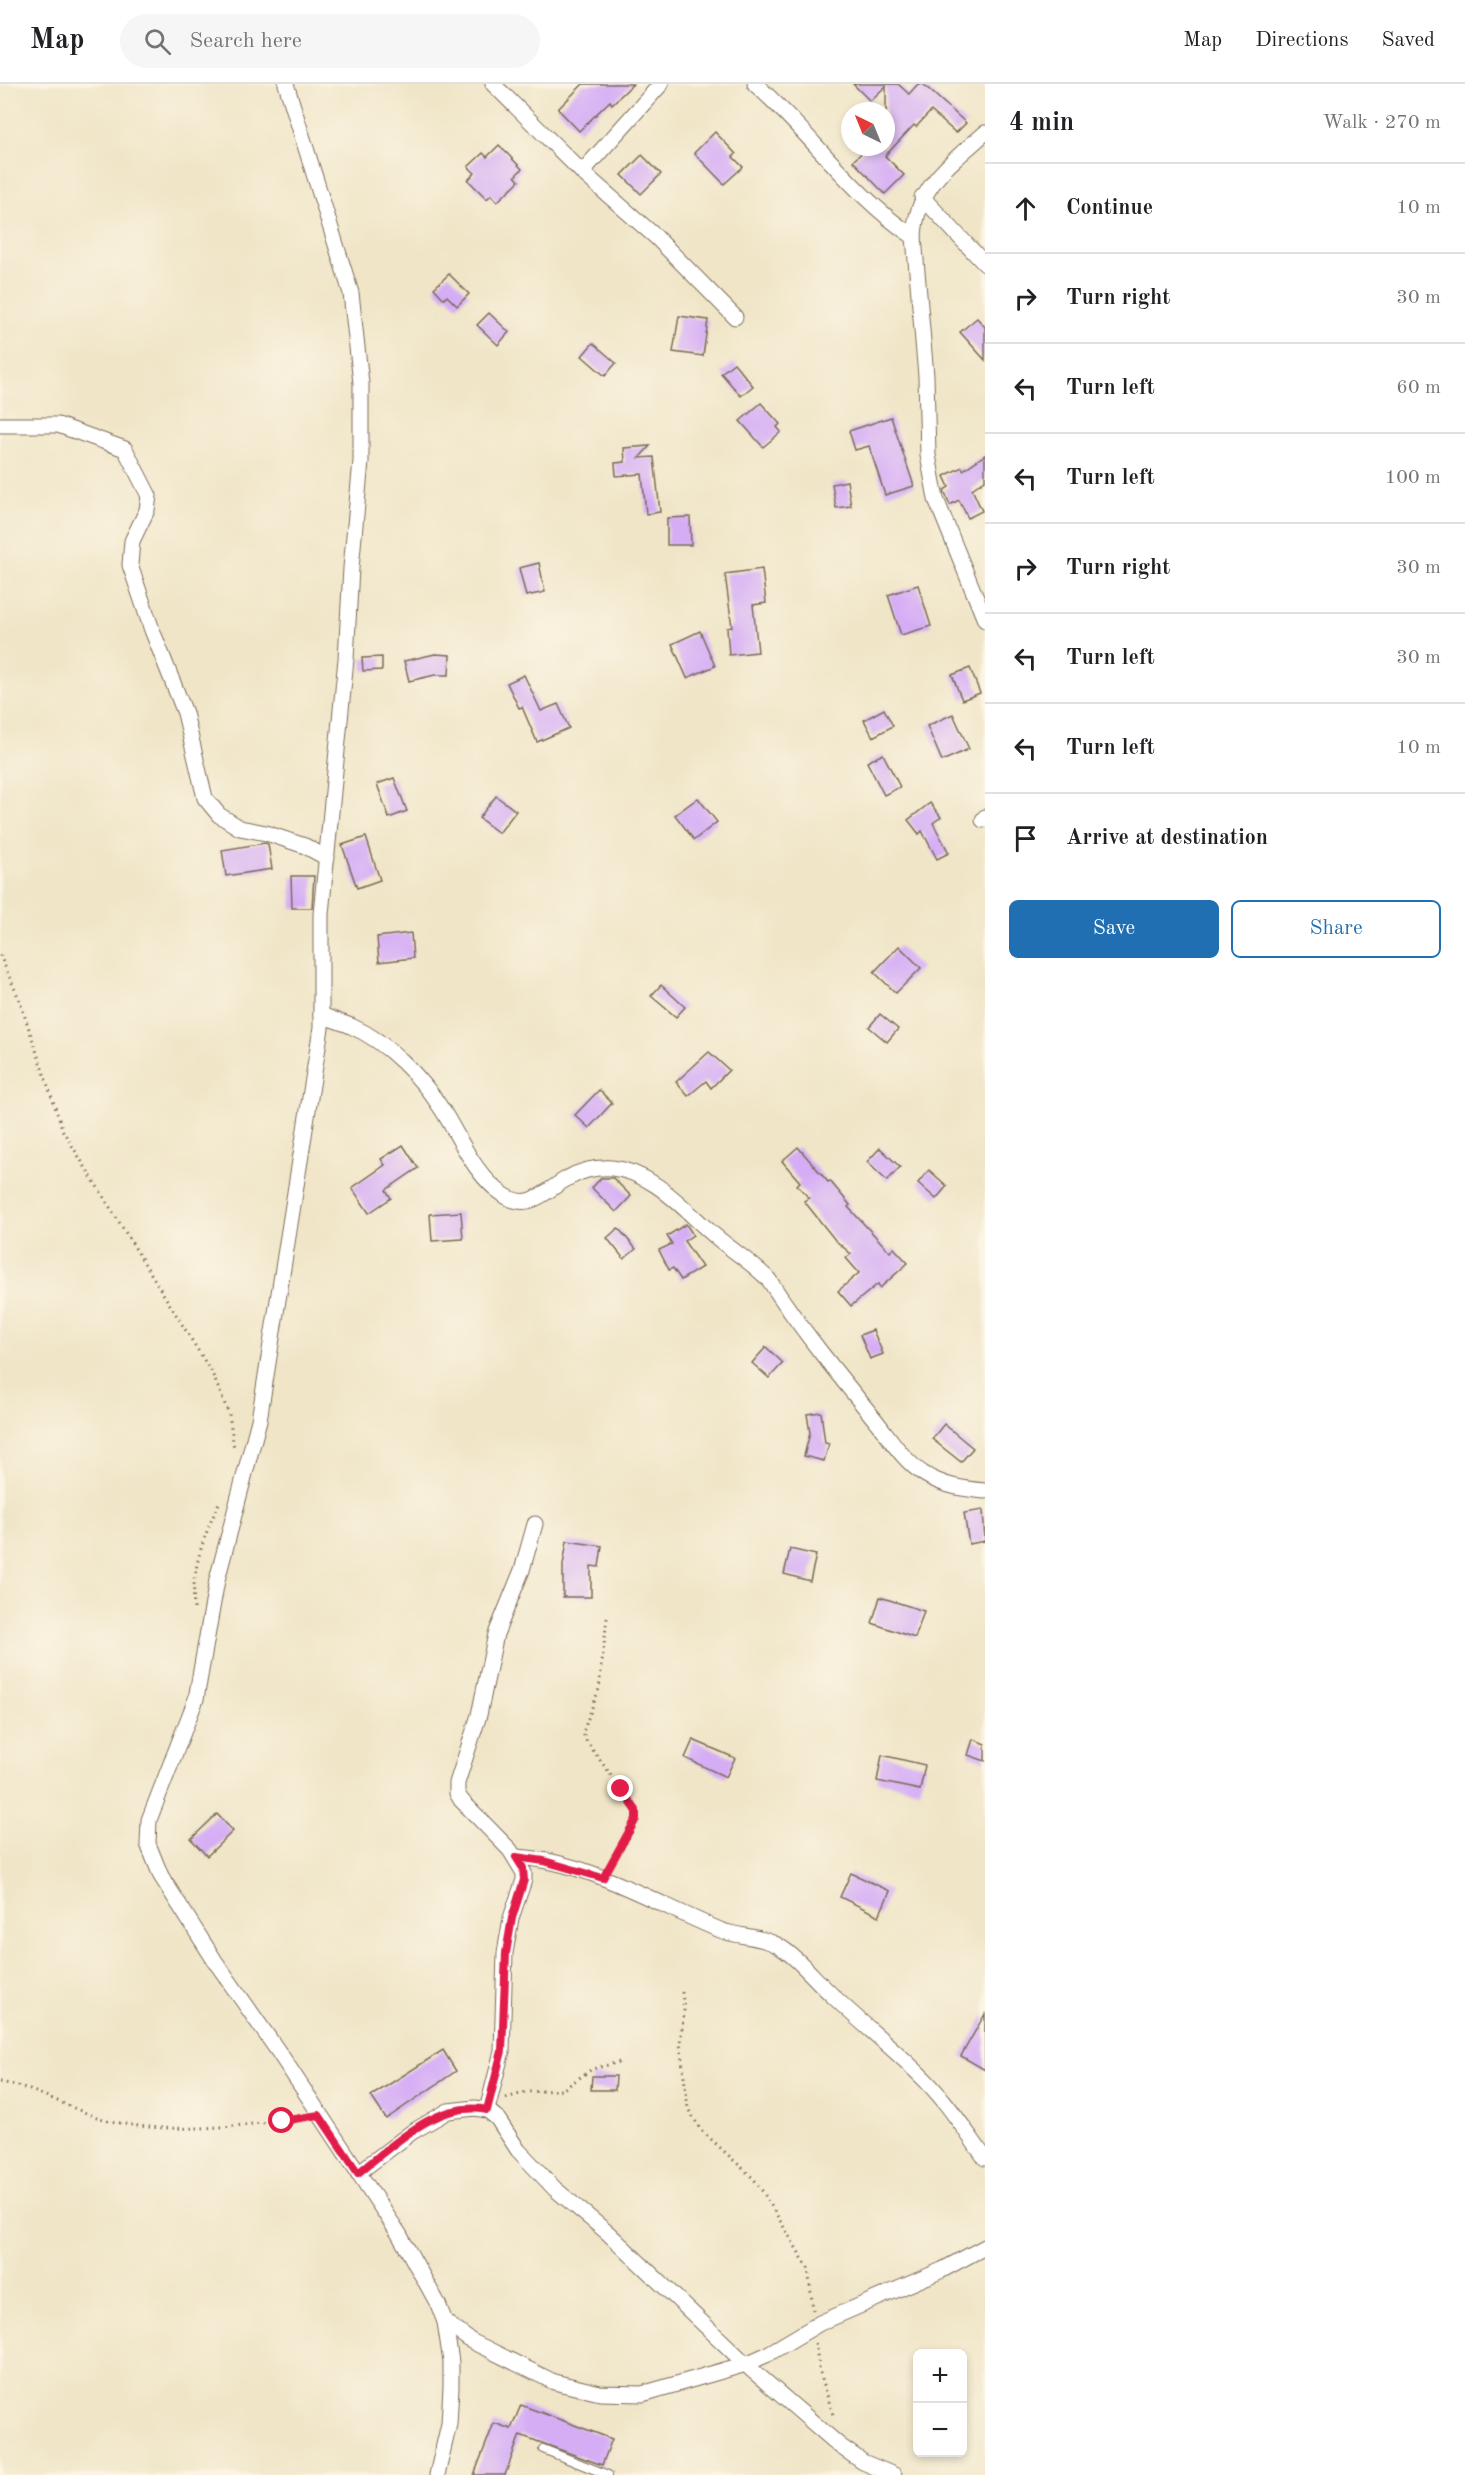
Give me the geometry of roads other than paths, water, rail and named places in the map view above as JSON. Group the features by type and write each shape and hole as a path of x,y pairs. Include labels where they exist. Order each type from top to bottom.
{"street":[{"path":"286,84 351,293 361,383 361,461 351,568 346,659 321,914 321,1015 275,1326 258,1420 224,1552 196,1699 149,1820 147,1835 152,1856 161,1876 405,2244 438,2304 445,2322 451,2362 451,2387 449,2424 437,2475"},
{"path":"493,84 582,172 656,237 735,317"},
{"path":"582,172 662,84"},
{"path":"756,84 780,106 860,194 889,221 914,237"},
{"path":"985,133 941,173 922,197 915,218 914,237 926,376 928,455 934,488 985,621"},
{"path":"922,197 985,264"},
{"path":"0,425 58,425 125,450 150,496 147,510 132,541 130,566 152,630 185,713 206,798 219,815 240,828 266,832 305,846 327,858"},
{"path":"321,1015 352,1026 392,1052 429,1092 473,1161 490,1183 514,1200 534,1201 567,1178 582,1171 597,1168 614,1168 634,1174 666,1192 706,1229 769,1280 840,1377 907,1459 922,1473 938,1482 959,1489 985,1491"},
{"path":"488,2109 502,2051 506,1953 512,1918 524,1880 523,1868 516,1857 461,1800 457,1793 457,1783 479,1715 495,1634 522,1570 535,1524"},
{"path":"516,1857 544,1861 603,1878 649,1896 720,1930 775,1944 919,2073 941,2098 985,2158"},
{"path":"358,2173 421,2126 448,2111 488,2109 518,2150 555,2189 608,2233 746,2364 840,2446 863,2462 894,2475"},
{"path":"445,2322 471,2341 554,2382 600,2393 642,2394 746,2364 813,2327 942,2270 985,2247"}],"lane":[{"path":"543,2449 608,2475"}]}
